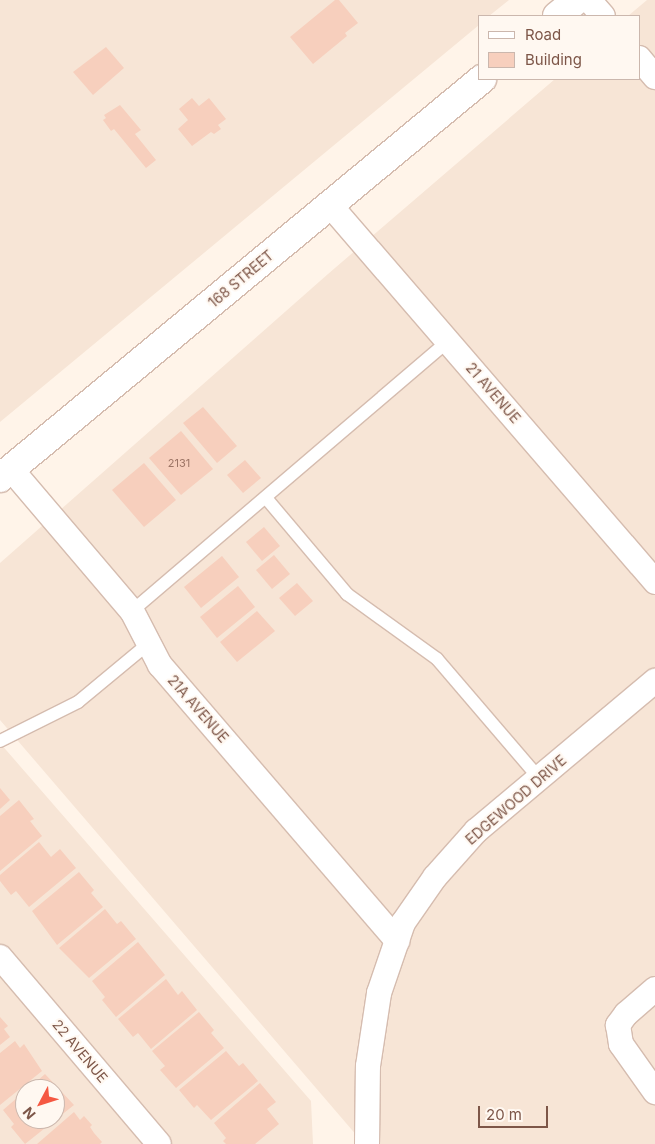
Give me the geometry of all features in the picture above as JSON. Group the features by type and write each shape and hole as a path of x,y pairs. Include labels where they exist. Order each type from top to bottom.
{"main road":[{"path":"558,15 577,0"},
{"name":"168 STREET","path":"6,473 481,80"}],"street":[{"path":"589,0 602,15"},
{"path":"640,59 655,77"},
{"name":"21 AVENUE","path":"330,205 655,582"},
{"name":"21A AVENUE","path":"6,473 132,611 160,665 397,941"},
{"name":"EDGEWOOD DRIVE","path":"368,1144 368,1066 379,994 403,924 435,877 476,831 655,681"},
{"name":"22 AVENUE","path":"0,957 159,1144"},
{"path":"655,989 626,1014 618,1025 621,1044 655,1092"}],"lane":[{"path":"132,611 448,341"},
{"path":"266,498 347,594 437,659 539,778"},
{"path":"0,741 78,702 148,644"}],"shaded area":[{"path":"0,0 509,0 490,15 478,15 478,26 0,422"},
{"path":"647,0 655,0 655,1144 364,1144 0,720 0,563 328,274 554,80 640,80 640,15 629,15"},
{"path":"0,743 311,1101 313,1144 0,1144"}],"building":[{"path":"335,0 339,0 358,23 345,33 347,36 313,64 290,37"},
{"path":"106,47 124,68 93,95 73,72"},
{"path":"192,98 199,106 209,98 226,119 218,125 221,129 214,134 211,132 192,146 178,129 188,120 179,109"},
{"path":"120,105 141,130 135,134 156,160 146,168 114,129 111,131 103,120 106,118 104,115"},
{"path":"203,407 237,446 217,463 183,423"},
{"path":"181,431 213,469 181,495 149,458"},
{"path":"245,460 261,478 243,493 227,475"},
{"path":"144,463 176,500 144,527 112,490"},
{"path":"264,527 280,546 262,561 246,542"},
{"path":"274,555 290,574 272,589 256,570"},
{"path":"222,556 239,577 201,608 184,587"},
{"path":"297,583 313,601 295,616 279,598"},
{"path":"238,586 255,607 217,638 200,617"},
{"path":"257,611 275,631 237,662 220,642"},
{"path":"0,788 10,800 0,809"},
{"path":"19,800 34,819 30,821 42,836 0,871 0,816"},
{"path":"39,842 51,857 60,849 76,868 29,907 16,891 11,895 0,881 0,875"},
{"path":"79,872 94,890 91,893 103,907 57,945 32,911"},
{"path":"105,909 117,924 121,921 136,939 89,978 59,948"},
{"path":"138,942 165,975 116,1017 102,1000 105,997 92,981"},
{"path":"166,979 178,995 182,991 197,1010 151,1049 138,1033 133,1037 118,1019"},
{"path":"199,1012 214,1030 211,1033 224,1048 176,1088 160,1070 165,1066 152,1051"},
{"path":"0,1017 8,1026 4,1029 10,1037 0,1045"},
{"path":"15,1041 20,1048 24,1044 42,1071 32,1079 15,1079 15,1093 0,1105 0,1053"},
{"path":"226,1051 239,1066 243,1063 258,1081 211,1120 197,1105 194,1108 179,1090"},
{"path":"45,1074 50,1079 39,1079"},
{"path":"260,1083 276,1102 267,1109 279,1124 255,1144 226,1144 223,1141 226,1138 214,1123"},
{"path":"65,1095 74,1105 65,1112"},
{"path":"15,1100 15,1129 44,1129 25,1144 11,1127 14,1124 3,1110"},
{"path":"74,1112 80,1120 84,1116 102,1142 100,1144 37,1144 54,1129 65,1129 65,1120"}]}
